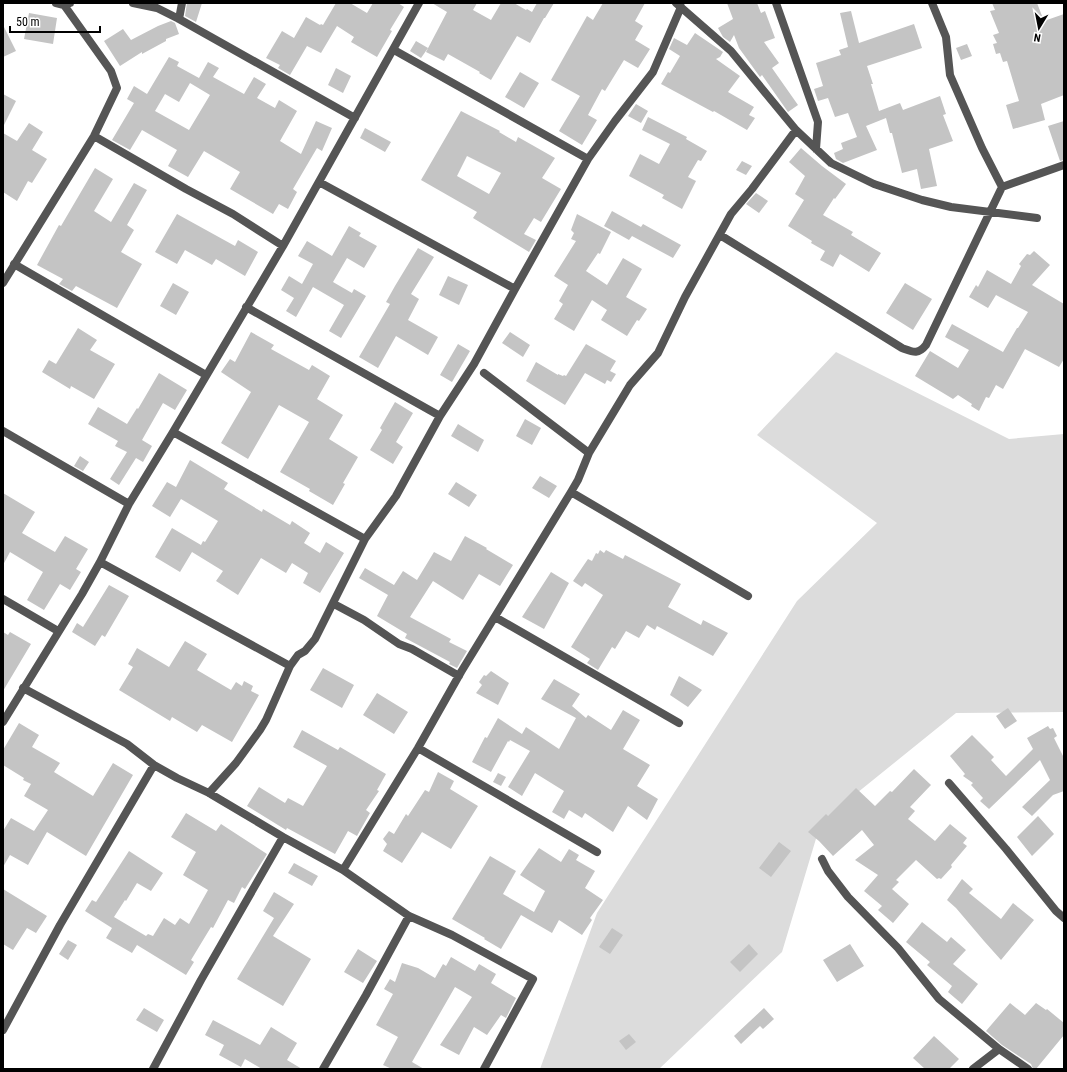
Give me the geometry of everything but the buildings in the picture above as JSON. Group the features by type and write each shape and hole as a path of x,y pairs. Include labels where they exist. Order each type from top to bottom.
{"street":[{"path":"133,3 157,8 179,18 355,118"},
{"path":"179,18 182,3"},
{"path":"3,722 100,562 129,504 283,246 419,3"},
{"path":"776,3 815,111 818,122 816,149"},
{"path":"932,3 946,37 950,75 982,148 1002,187"},
{"path":"3,283 94,136 117,88 111,71 63,4"},
{"path":"209,794 236,763 260,730 290,666 315,640 365,539 396,496 440,416 474,364 588,159 653,72 678,5 731,51 796,130 831,163 874,184 922,200 951,207 1037,218"},
{"path":"394,50 588,159"},
{"path":"343,870 418,748 459,676 571,492 578,480 589,452 630,385 658,353 686,297 731,214 752,189 796,130"},
{"path":"94,136 233,214 283,246"},
{"path":"720,235 902,348 916,353 922,350 926,345 1002,187 1064,165"},
{"path":"319,182 515,289"},
{"path":"14,264 206,375"},
{"path":"246,307 440,416"},
{"path":"484,373 589,452"},
{"path":"3,431 129,504"},
{"path":"173,432 365,539"},
{"path":"571,492 748,596"},
{"path":"100,562 290,666"},
{"path":"3,599 58,632"},
{"path":"334,604 364,620 399,644 412,649 459,676"},
{"path":"495,617 679,723"},
{"path":"23,688 127,744 154,765 209,794 343,870 409,916 452,935 533,979 484,1069"},
{"path":"418,748 597,852"},
{"path":"3,1030 63,921 154,765"},
{"path":"949,783 1006,849 1056,911 1064,918"},
{"path":"152,1069 283,837"},
{"path":"822,859 828,870 848,897 898,948 939,999 999,1049 1028,1069"},
{"path":"323,1069 366,996 409,916"},
{"path":"973,1069 999,1049"}],"shaded area":[{"path":"836,352 1009,439 1064,434 1064,712 956,713 821,822 782,952 659,1069 540,1069 597,913 797,601 877,523 757,435"}]}
